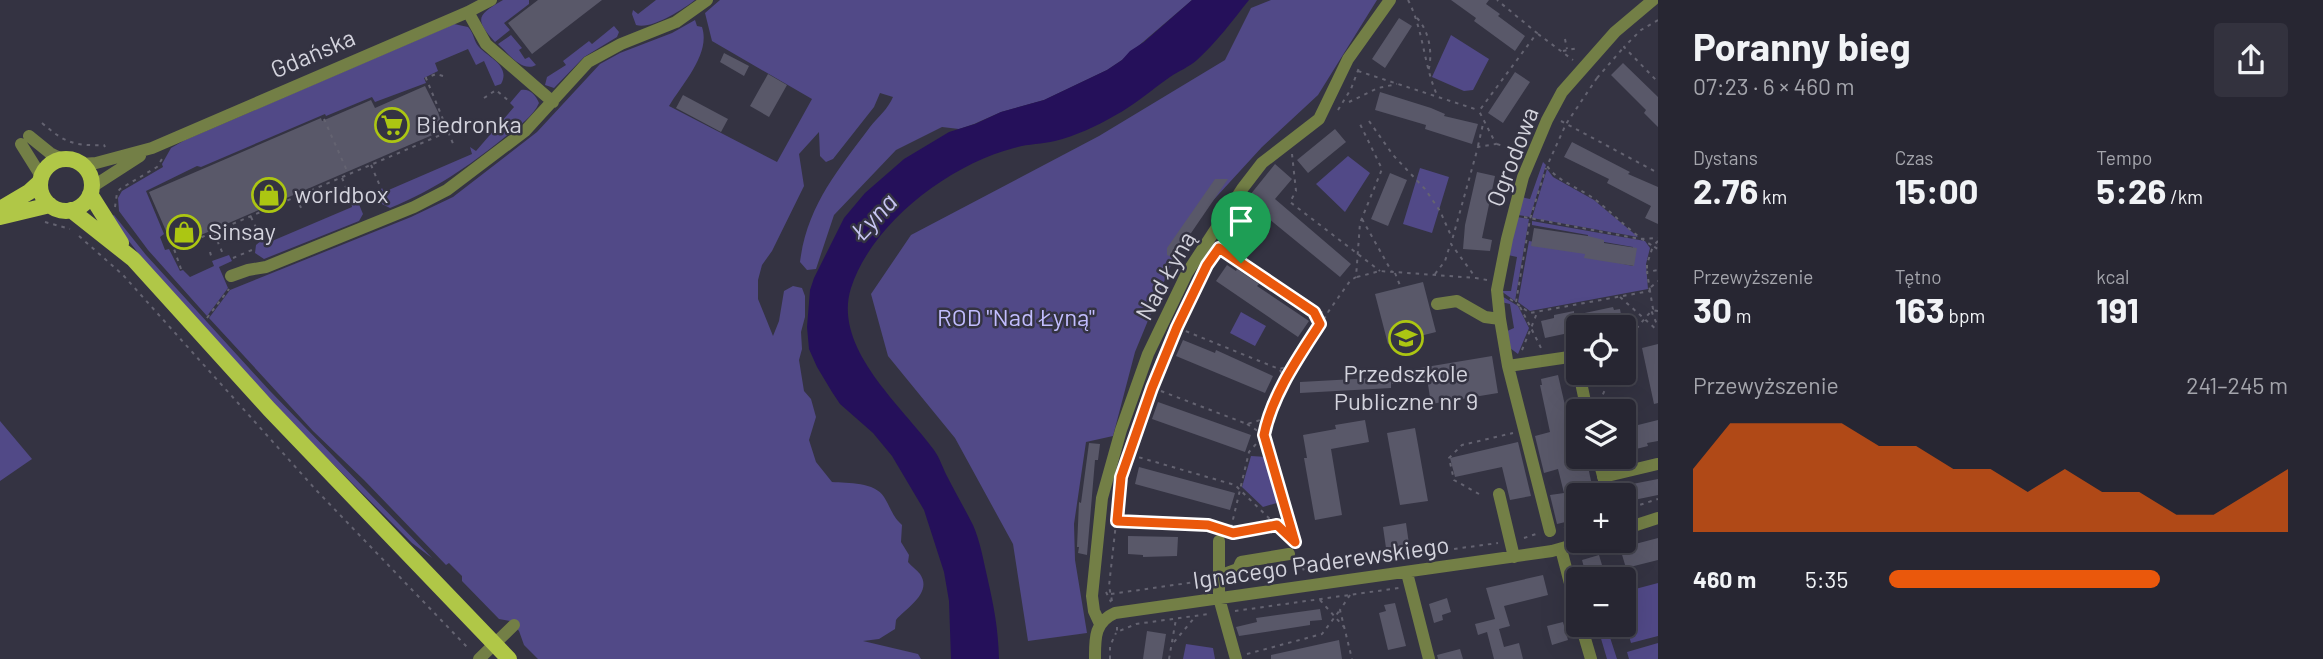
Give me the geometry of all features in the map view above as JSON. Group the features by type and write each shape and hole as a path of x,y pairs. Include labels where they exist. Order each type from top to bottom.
{"main road":[{"path":"0,209 29,192 48,166 62,159 73,160 82,164 90,175 91,190 133,259"},
{"path":"41,179 42,196 58,210 71,210 83,205 91,190"},
{"path":"0,217 50,205"},
{"path":"71,210 133,259 277,418 509,659"}],"street":[{"name":"Gdańska","path":"82,164 109,160 152,148 491,0"},
{"path":"231,276 266,267 435,197 507,146 602,52 676,22 706,0"},
{"name":"Nad Łyną","path":"1100,624 1091,596 1102,498 1121,430 1148,354 1187,273 1242,189 1262,163 1319,119 1348,59 1390,0"},
{"name":"Ogrodowa","path":"1550,531 1508,366 1500,319 1497,290 1513,207 1547,120 1562,92 1615,32 1653,0"},
{"path":"468,12 486,44 553,102"},
{"path":"41,179 25,140 62,159"},
{"name":"Gdańska","path":"91,190 152,148"},
{"path":"1437,304 1457,301 1485,317 1500,319"},
{"path":"1508,366 1566,357"},
{"path":"1603,477 1657,464"},
{"path":"1601,469 1605,483"},
{"path":"1499,494 1514,557"},
{"path":"1636,525 1658,518"},
{"path":"1219,535 1219,598 1239,658"},
{"name":"Ignacego Paderewskiego","path":"1100,624 1113,608 1219,598 1566,548"},
{"path":"1561,549 1566,568"},
{"path":"1219,576 1238,569 1241,562 1289,554"},
{"path":"1407,573 1429,659"},
{"path":"1095,659 1095,638 1100,624"},
{"path":"475,657 495,644 514,625"},
{"path":"1585,637 1591,659"}],"path":[{"path":"1408,0 1417,18 1427,74 1437,96"},
{"path":"1417,18 1422,23 1428,41 1430,54 1427,74"},
{"path":"1658,20 1641,30 1624,47 1658,82"},
{"path":"1537,33 1561,50 1576,49 1575,62"},
{"path":"1565,39 1567,50"},
{"path":"1334,110 1346,91 1357,63"},
{"path":"1358,71 1479,111"},
{"path":"443,76 436,74 426,78 454,146"},
{"path":"1538,312 1531,328 1518,304 1530,219 1547,166 1566,124 1597,78"},
{"path":"1349,102 1378,88 1398,84"},
{"path":"484,98 496,90 509,101"},
{"path":"1339,109 1346,98"},
{"path":"324,119 348,174"},
{"path":"1369,121 1394,155 1425,189 1440,211 1452,239"},
{"path":"1561,121 1658,171"},
{"path":"1356,277 1362,218 1381,170 1359,122"},
{"path":"1478,147 1484,122"},
{"path":"42,123 63,141 88,147 104,145 109,160"},
{"path":"181,266 174,249 464,125"},
{"path":"1496,144 1520,152"},
{"path":"1292,150 1296,191 1290,202 1380,271"},
{"path":"370,164 380,186"},
{"path":"1547,166 1553,175 1594,198 1640,239 1658,249"},
{"path":"114,209 117,193 122,187 157,167"},
{"path":"341,177 351,200"},
{"path":"296,197 303,212"},
{"path":"1213,250 1243,213 1243,205"},
{"path":"251,216 261,238"},
{"path":"1362,218 1401,288"},
{"path":"1530,219 1640,239 1658,239"},
{"path":"43,221 72,229 124,275 317,491 475,657"},
{"path":"214,232 223,254"},
{"path":"1232,232 1241,263"},
{"path":"1658,239 1647,264 1650,289 1658,281"},
{"path":"1435,275 1445,261 1451,244"},
{"path":"1213,257 1219,248 1314,312 1320,324"},
{"path":"233,258 253,250"},
{"path":"209,252 212,259"},
{"path":"1110,659 1110,646 1117,632 1110,595 1121,477 1152,388 1207,265"},
{"path":"1439,269 1441,276"},
{"path":"1195,281 1201,270"},
{"path":"1647,272 1658,270"},
{"path":"1306,579 1264,435 1267,418 1293,365 1350,281 1356,277 1380,271 1476,278"},
{"path":"207,319 229,289 231,276"},
{"path":"1619,296 1658,329"},
{"path":"1658,310 1651,310 1658,329"},
{"path":"1314,312 1328,312"},
{"path":"1523,314 1530,313"},
{"path":"1177,327 1279,369 1286,381"},
{"path":"1279,369 1293,365"},
{"path":"1152,388 1247,424 1264,435"},
{"path":"1247,424 1267,418"},
{"path":"1264,435 1249,452 1230,532 1277,525"},
{"path":"1479,494 1454,480 1448,458 1462,445 1526,435"},
{"path":"1113,608 1106,591 1117,480 1127,445"},
{"path":"1129,454 1235,485 1242,483"},
{"path":"1235,485 1295,542"},
{"path":"1636,506 1658,499"},
{"path":"1117,521 1208,525 1219,535"},
{"path":"1110,595 1219,576"},
{"path":"1117,632 1136,624 1409,587"},
{"path":"1239,658 1322,634 1351,594"},
{"path":"1319,599 1344,628"},
{"path":"1340,610 1352,659"},
{"path":"1172,645 1195,616"},
{"path":"1170,659 1177,618"}],"green space":[{"path":"503,0 529,0 529,4 504,23 510,30 495,42 481,23 481,18"},
{"path":"656,0 695,0 658,22 636,25 633,10 638,14"},
{"path":"720,0 1192,0 1107,70 1044,100 1001,112 959,129 942,127 896,150 834,215 816,269 807,270 800,262 809,223 817,206 836,174 893,97 880,93 874,107 833,159 826,162 820,156 819,132 799,154 804,186 772,251 762,265 758,280 758,299 773,336 779,321 784,291 793,286 802,288 805,296 805,317 799,360 804,391 811,399 816,417 809,440 816,462 832,482 861,484 880,492 902,525 901,542 909,555 908,562 923,581 921,594 896,620 895,629 879,639 863,641 918,654 921,659 538,659 524,645 519,631 510,621 499,619 462,581 462,576 449,563 446,565 313,431 209,318 230,290 411,217 453,197 537,132 600,64 620,53 672,33 695,20 697,26 702,27 704,37 699,58 669,106 777,162 812,99 712,41 705,13"},
{"name":"ROD \"Nad Łyną\"","path":"1271,0 1377,0 1318,95 1262,147 1185,231 1135,352 1113,436 1086,442 1074,524 1075,560 1087,633 1028,641 1013,544 955,438 888,356 871,294 911,235 1099,136 1225,60 1251,8"},
{"path":"454,24 468,27 479,47 498,63 503,72 501,84 495,86 484,61 476,65 468,49 435,63 438,71 424,78 426,83 375,102 372,97 326,116 325,114 201,167 197,166 146,191 164,234 160,237 165,250 169,249 180,271 183,270 190,277 214,266 212,261 229,255 232,261 219,267 228,288 207,316 148,250 119,211 118,198 122,191 163,167 171,148 185,140"},
{"path":"614,26 619,32 617,37 584,57 554,88 545,85 547,77 566,65 563,61 589,41 592,44"},
{"path":"511,35 522,48 519,50 525,59 529,57 536,65 531,67 520,64 498,44"},
{"path":"1451,35 1489,59 1473,90 1464,91 1432,77"},
{"path":"521,90 532,93 539,103 519,126 477,159 436,185 390,208 382,204 378,193 382,188 384,192 472,154 470,147 476,151 514,107 510,103"},
{"path":"1348,156 1370,173 1345,212 1316,184"},
{"path":"1543,162 1546,165 1530,217 1518,215 1521,197 1530,199"},
{"path":"1420,168 1449,177 1432,233 1403,224"},
{"path":"1547,169 1553,177 1594,200 1638,237 1532,218"},
{"path":"351,201 358,202 363,214 359,221 264,259 255,253 256,245 263,239 265,244 352,207"},
{"path":"114,215 146,255 270,391 432,558 412,543 286,417 146,263 110,217"},
{"path":"1517,217 1529,219 1515,301 1501,291 1511,291 1517,257 1508,255"},
{"path":"1532,221 1645,241 1650,248 1646,264 1648,289 1530,311 1518,302 1529,241 1586,251 1586,256 1633,266 1633,247 1587,239 1588,235 1532,225"},
{"path":"1500,295 1518,306 1529,328 1518,354 1510,348 1505,332 1514,328 1510,304 1501,302"},
{"path":"1241,312 1266,326 1255,346 1230,333"},
{"path":"0,421 32,459 0,481"},
{"path":"1251,456 1267,457 1280,502 1263,507 1242,487"},
{"path":"1658,583 1658,636 1631,643 1629,637 1636,637 1636,589"},
{"path":"1601,637 1610,637 1617,659 1607,659"},
{"path":"1658,643 1658,659 1629,659 1627,652"},
{"path":"1186,644 1213,648 1215,659 1183,659"}],"water":[{"name":"Łyna","path":"1192,0 1249,0 1218,39 1197,60 1122,112 1070,136 989,156 939,183 916,200 876,241 861,264 851,288 848,310 851,332 860,354 873,375 936,453 973,525 979,543 995,617 999,659 951,659 949,601 944,572 924,510 892,456 873,433 840,404 809,349 807,327 810,290 814,278 844,218 865,193 904,159 949,132 1001,112 1044,100 1107,70"}],"building":[{"path":"538,0 602,0 532,54 508,23"},
{"path":"1451,0 1489,0 1486,4 1500,14 1498,16 1525,36 1515,51"},
{"path":"1399,18 1412,26 1385,68 1372,59"},
{"path":"724,53 749,66 744,76 720,62"},
{"path":"1623,63 1658,97 1658,127 1644,113 1646,110 1611,75"},
{"path":"1515,72 1530,82 1503,123 1488,113"},
{"path":"768,74 787,85 769,117 750,106"},
{"path":"425,86 444,130 173,247 149,192 321,118 322,121 371,100 375,108"},
{"path":"1380,92 1431,108 1445,114 1444,116 1478,124 1472,144 1425,129 1426,125 1375,110"},
{"path":"683,95 728,119 721,132 676,108"},
{"path":"1335,129 1346,142 1308,173 1297,160"},
{"path":"1572,142 1630,172 1628,174 1658,187 1658,224 1645,218 1651,206 1607,183 1609,179 1564,157"},
{"path":"1275,164 1292,179 1275,199 1351,264 1340,277 1246,200"},
{"path":"1477,172 1495,176 1482,238 1492,240 1490,251 1463,249 1465,225"},
{"path":"1390,173 1407,180 1388,226 1371,219"},
{"path":"1215,179 1228,179 1174,258 1167,255 1167,248"},
{"path":"1534,228 1588,236 1604,240 1604,243 1637,248 1634,266 1584,258 1585,254 1531,246"},
{"path":"1227,265 1259,284 1257,286 1309,321 1298,337 1216,281"},
{"path":"1423,282 1436,332 1388,344 1375,294"},
{"path":"1613,307 1614,310 1620,309 1621,315 1566,315 1566,334 1545,338 1541,321 1574,311 1574,314"},
{"path":"1183,340 1215,353 1216,350 1273,376 1265,393 1176,356"},
{"path":"1658,344 1658,403 1654,404 1642,348"},
{"path":"1492,356 1498,393 1431,404 1427,378 1392,384 1390,373"},
{"path":"1558,375 1566,410 1566,469 1589,469 1591,483 1566,483 1566,522 1557,524 1550,495 1564,493 1558,469 1544,473 1535,436 1550,432 1541,379"},
{"path":"1391,377 1391,388 1300,393 1300,382"},
{"path":"1158,402 1251,435 1245,452 1152,419"},
{"path":"1365,420 1369,442 1331,449 1342,515 1315,520 1304,458 1307,458 1303,435 1336,429 1335,425"},
{"path":"1658,420 1658,441 1636,449 1636,426"},
{"path":"1415,428 1428,501 1400,505 1387,433"},
{"path":"1518,442 1531,496 1510,500 1502,467 1455,477 1450,458"},
{"path":"1089,443 1100,444 1098,460 1095,460 1087,555 1078,553 1077,547 1079,502 1081,503"},
{"path":"1139,467 1235,493 1230,510 1135,484"},
{"path":"1658,479 1658,495 1636,500 1636,483"},
{"path":"1406,523 1409,544 1386,548 1383,527"},
{"path":"1128,536 1178,537 1177,556 1143,557 1128,554"},
{"path":"1658,538 1658,560 1626,567 1622,553 1636,553 1636,544"},
{"path":"1599,555 1603,567 1584,567 1582,560"},
{"path":"1543,575 1548,595 1504,606 1510,626 1499,629 1504,647 1519,643 1523,659 1494,659 1487,632 1478,635 1475,624 1495,619 1486,588"},
{"path":"1447,598 1451,612 1442,615 1443,620 1434,623 1429,604"},
{"path":"1395,603 1406,646 1388,650 1379,613 1386,611 1384,605"},
{"path":"1320,609 1322,620 1310,621 1310,625 1239,636 1236,627 1257,622 1256,618"},
{"path":"1563,622 1568,640 1552,645 1547,626"},
{"path":"1147,631 1166,634 1162,659 1143,659"},
{"path":"1339,640 1342,659 1271,659 1271,655"},
{"path":"1460,649 1463,659 1438,659 1437,655"}],"place":[{"name":"Biedronka","path":"392,125"},
{"name":"worldbox","path":"269,195"},
{"name":"Sinsay","path":"184,232"},
{"name":"Przedszkole Publiczne nr 9","path":"1406,338"}],"route":[{"path":"1219,248 1241,263 1314,312 1320,324 1293,365 1267,418 1264,435 1295,542 1277,525 1233,533 1208,525 1117,521 1121,477 1177,327 1207,265 1219,248"}]}
